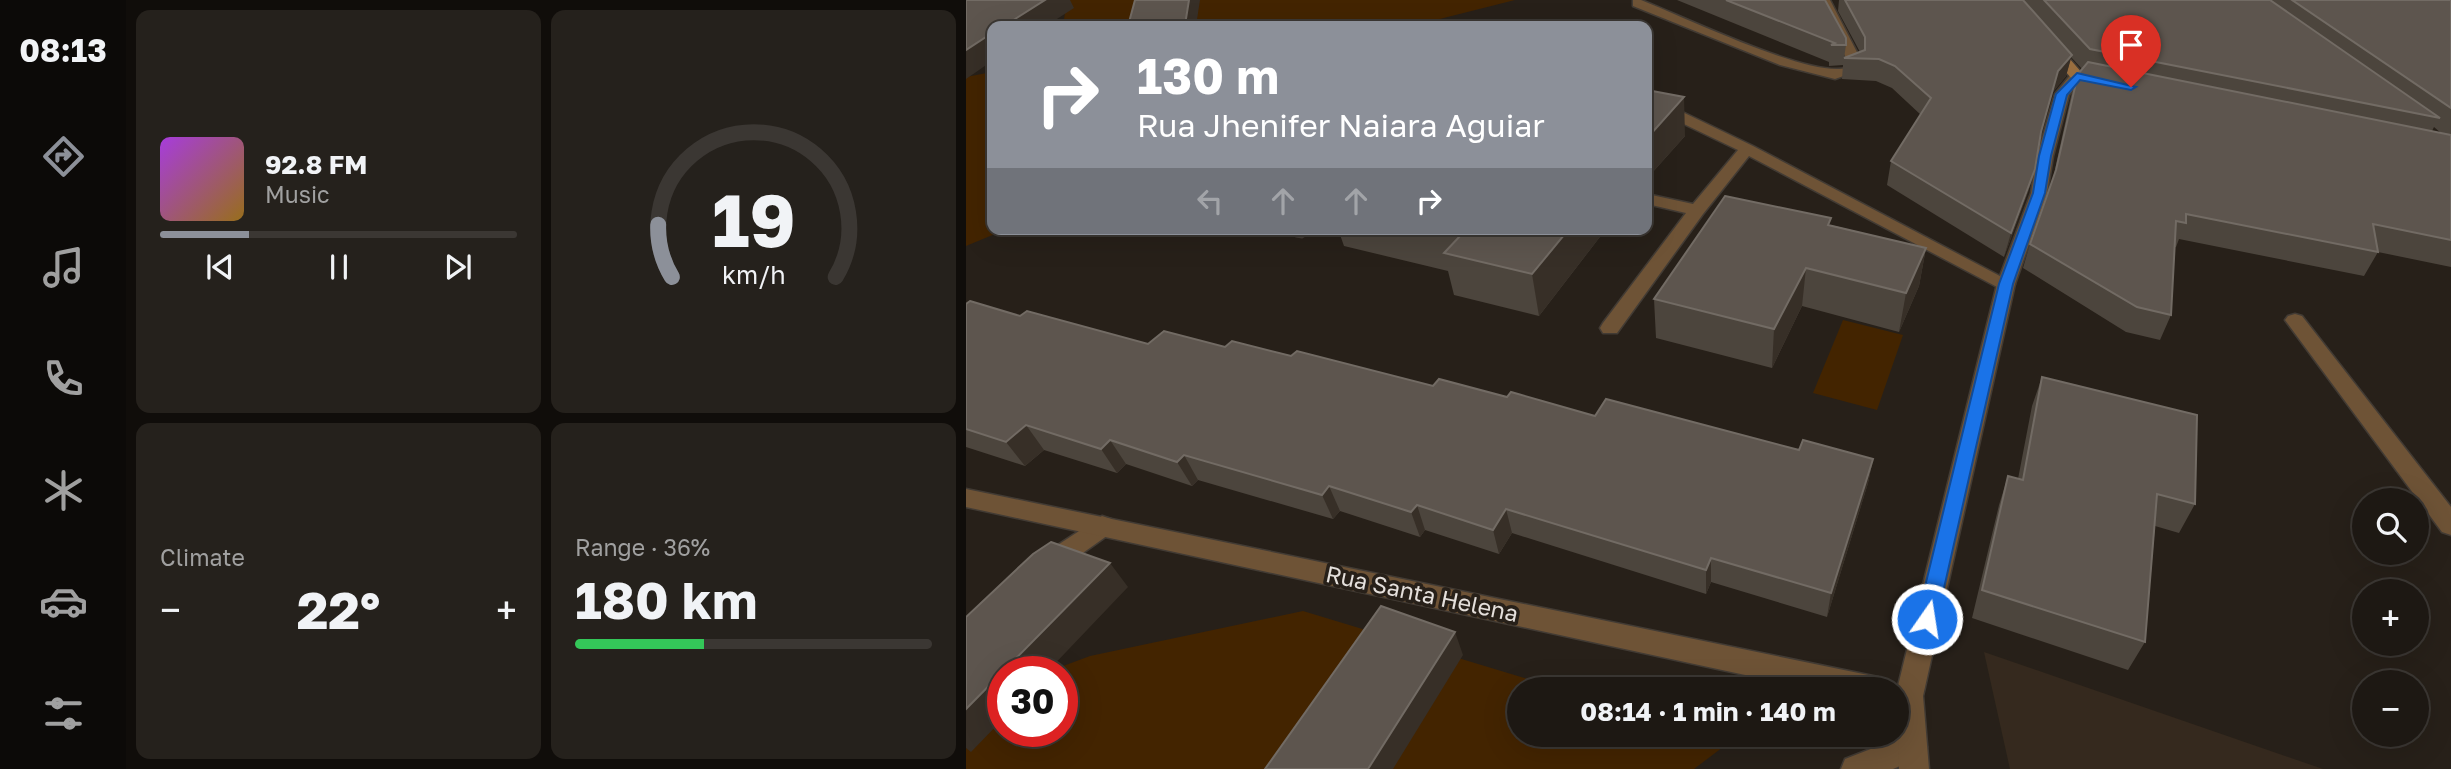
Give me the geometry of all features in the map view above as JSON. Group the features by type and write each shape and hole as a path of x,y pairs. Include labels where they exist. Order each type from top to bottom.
{"street":[{"path":"1637,3 1785,62 1835,75 1853,70 1853,58 1824,0"},
{"path":"2044,38 2077,76 2118,84"},
{"path":"1908,677 2006,284 2039,193 2045,156 2062,94 2077,76"},
{"path":"1652,107 1667,110 1747,149 2006,284"},
{"path":"1610,328 1697,210 1747,149"},
{"path":"1652,200 1697,210"},
{"path":"2295,320 2451,525"},
{"name":"Rua Santa Helena","path":"966,498 1816,677"},
{"path":"1027,580 1102,526"},
{"path":"1856,769 1913,758 1909,733"}],"shaded area":[{"path":"1067,0 1515,0 1432,21 1064,21"},
{"path":"987,73 987,235 993,235 966,246 966,77"},
{"path":"1843,320 1903,335 1877,410 1813,393"},
{"path":"1303,611 1521,677 1507,677 1507,747 1723,747 1694,769 966,769 966,702 987,694 987,747 1078,747 1078,660"},
{"path":"1984,652 2323,769 2010,769"}],"building":[{"path":"966,0 1045,0 1012,21 987,21 987,36 966,50"},
{"path":"1135,0 1189,0 1186,21 1129,21"},
{"path":"1726,0 1825,0 1846,38 1846,45 1831,45 1835,43"},
{"path":"1845,0 2023,0 2072,55 2058,71 2041,132 2035,169 2011,233 1891,161 1931,98 1895,66 1879,59 1844,58 1865,50 1865,37"},
{"path":"2044,0 2270,0 2440,118 2090,49"},
{"path":"2292,0 2451,0 2451,108"},
{"path":"2088,62 2451,135 2451,240 2373,224 2378,252 2186,214 2186,223 2176,221 2171,315 2137,307 2030,244 2056,170 2078,74"},
{"path":"1652,91 1684,97 1652,133"},
{"path":"1725,196 1831,218 1828,225 1926,248 1906,293 1806,268 1774,329 1654,299"},
{"path":"1461,235 1564,235 1532,274 1444,253"},
{"path":"970,301 1020,316 1027,311 1148,344 1164,331 1225,347 1232,341 1291,356 1297,351 1433,386 1439,379 1507,397 1511,392 1595,416 1606,399 1799,450 1803,440 1873,459 1831,593 1711,558 1706,570 1506,509 1493,530 1417,505 1411,512 1329,486 1322,495 1184,455 1177,462 1110,440 1101,449 1026,425 1006,442 966,429 966,304"},
{"path":"2042,377 2197,415 2195,504 2157,494 2145,642 1982,590 2008,476 2023,480"},
{"path":"1051,542 1110,563 1018,656 987,656 987,688 966,709 966,617 1033,554"},
{"path":"1381,606 1455,632 1368,769 1265,769"}],"route":[{"path":"1927,619 2006,284 2039,193 2045,156 2062,94 2077,76 2131,87"}]}
